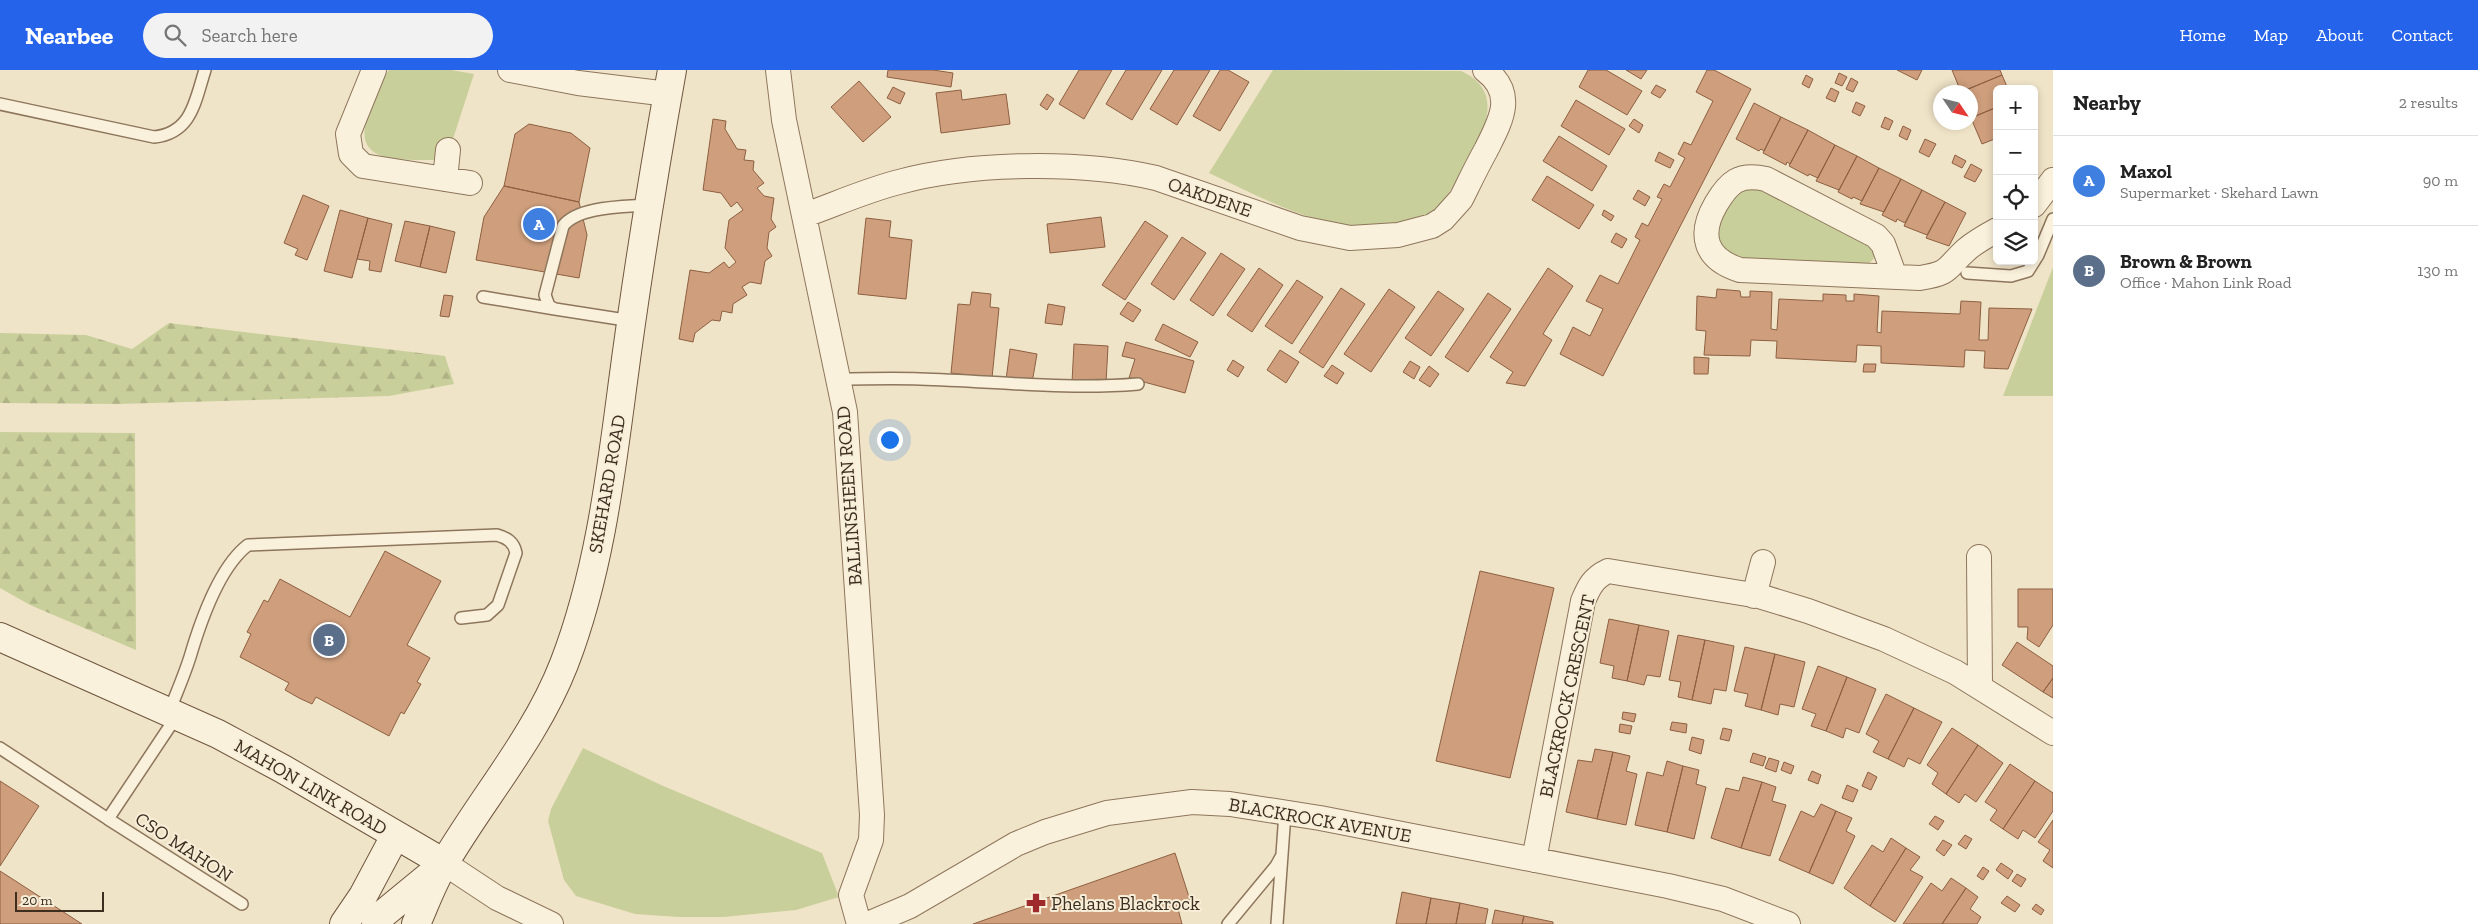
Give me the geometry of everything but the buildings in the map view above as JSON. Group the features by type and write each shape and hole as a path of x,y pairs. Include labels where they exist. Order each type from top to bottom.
{"main road":[{"name":"SKEHARD ROAD","path":"416,924 444,863 494,789 540,713 563,666 590,583 615,453 632,320 670,82"},
{"name":"MAHON LINK ROAD","path":"0,636 172,715 218,734 283,768 395,836 444,863"},
{"path":"344,924 363,896 395,836"},
{"name":"SKEHARD ROAD","path":"376,924 383,914 444,863"}],"street":[{"path":"374,70 348,134 351,154 363,166 470,183"},
{"path":"510,70 578,83 670,82"},
{"name":"BALLINSHEEN ROAD","path":"778,70 784,120 840,380 848,445 872,815 871,840 851,895 859,924"},
{"name":"OAKDENE","path":"805,215 898,182 941,173 1057,166 1131,172 1156,178 1321,234 1359,238 1418,231 1432,226 1452,211 1461,199 1501,121 1503,95 1499,86 1485,70"},
{"path":"444,179 448,150"},
{"path":"1895,277 1883,244 1876,236 1766,179 1747,177 1730,184 1707,223 1706,242 1712,252 1724,264 1740,270 1895,277 1920,278 1939,275 1955,264 1973,245 1993,232"},
{"path":"2038,200 2053,180"},
{"path":"1979,557 1980,686"},
{"path":"1754,596 1763,562"},
{"name":"BLACKROCK CRESCENT","path":"1534,860 1583,602 1590,584 1597,576 1608,571 1754,596 1808,611 1880,638 1935,662 1980,686 2053,734"},
{"name":"BLACKROCK AVENUE","path":"868,924 910,906 1016,844 1075,822 1140,807 1192,802 1230,804 1285,812 1668,886 1723,898 1761,917 1788,924"},
{"path":"444,863 497,898 551,924"}],"lane":[{"path":"0,104 154,137 169,136 180,128 190,115 205,70"},
{"path":"555,309 549,306 545,295 563,226 569,219 589,212 650,204"},
{"path":"1967,273 2011,276 2028,271 2038,255 2053,219"},
{"path":"483,297 632,320"},
{"path":"840,380 920,379 994,384 1096,387 1138,384"},
{"name":"CSO MAHON","path":"108,819 172,715 201,619 232,562 239,552 248,545 497,535 506,537 515,546 516,552 498,605 487,614 461,618"},
{"name":"CSO MAHON","path":"0,748 242,904"},
{"path":"1277,924 1284,851 1285,812"},
{"path":"1228,924 1276,866 1284,851"}],"green space":[{"path":"389,70 451,70 474,74 452,142 440,140 436,160 392,159 371,150 365,140 365,127 371,108 381,83"},
{"path":"1273,70 1461,71 1475,80 1484,91 1487,102 1487,115 1478,142 1464,168 1445,198 1435,209 1426,215 1401,223 1372,226 1347,225 1323,221 1277,205 1209,173"},
{"path":"1757,184 1872,245 1875,255 1873,259 1861,267 1743,260 1731,257 1718,244 1718,223 1732,195"},
{"path":"2053,267 2053,396 2003,396"},
{"path":"169,323 445,356 454,384 389,396 118,404 0,403 0,333 86,335 132,349"},
{"path":"0,432 135,433 136,650 30,605 0,588"},
{"path":"583,748 661,785 822,853 839,897 796,910 724,917 678,917 635,914 576,896 564,880 548,821 551,809"}],"place":[{"name":"Maxol","path":"539,224"},
{"name":"Brown & Brown","path":"329,640"},
{"name":"Phelans Blackrock","path":"1036,903"}]}
